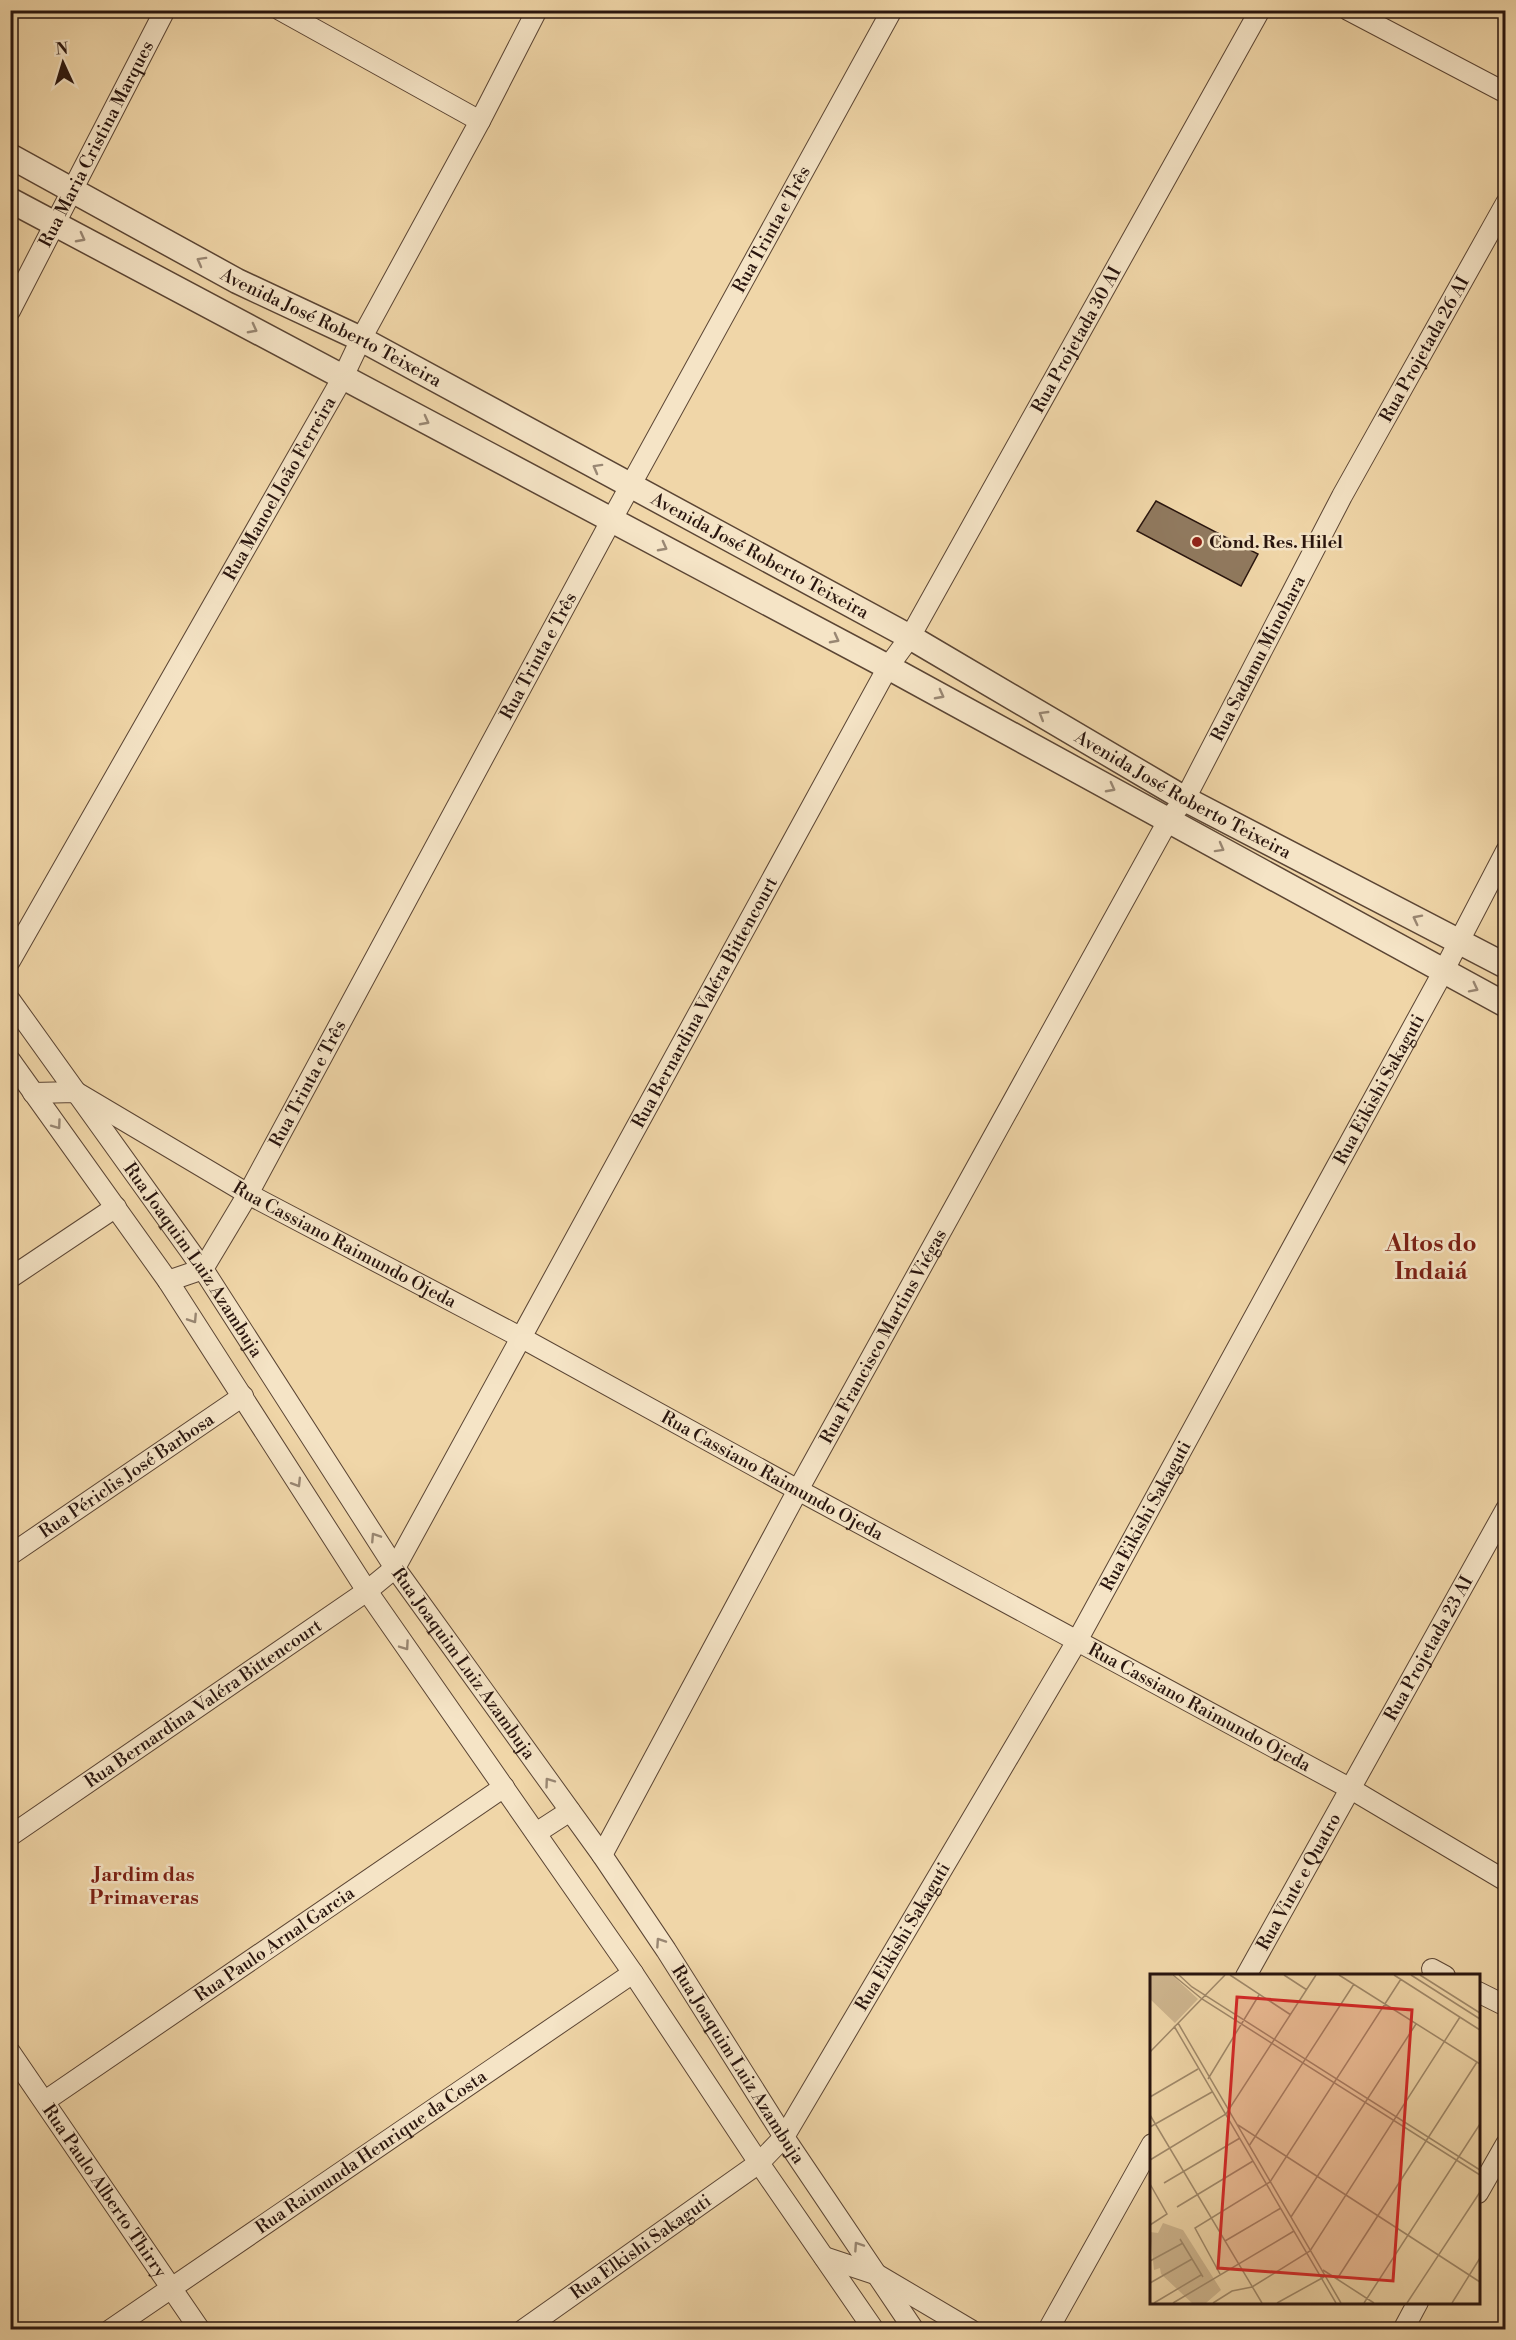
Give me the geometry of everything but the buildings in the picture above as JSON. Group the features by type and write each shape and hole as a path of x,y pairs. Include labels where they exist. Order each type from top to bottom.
{"street":[{"name":"Rua Maria Cristina Marques","path":"10,311 165,10"},
{"path":"280,10 480,121"},
{"name":"Rua Manoel João Ferreira","path":"10,960 343,377 360,339 480,121 537,10"},
{"name":"Rua Trinta e Três","path":"203,1269 248,1194 612,519 892,10"},
{"name":"Rua Projetada 30 AI","path":"888,667 910,637 1260,10"},
{"path":"1348,10 1506,93"},
{"name":"Avenida José Roberto Teixeira","path":"10,156 237,281 360,339 910,637 1185,799 1506,966"},
{"name":"Avenida José Roberto Teixeira","path":"10,200 888,667 1506,1005"},
{"name":"Rua Projetada 26 AI","path":"1342,496 1506,203"},
{"name":"Rua Sadamu Minohara","path":"1169,819 1185,799 1342,496"},
{"name":"Rua Bernardina Valéra Bittencourt","path":"10,1836 367,1591 395,1568 888,667"},
{"name":"Rua Francisco Martins Viégas","path":"602,1855 798,1490 1169,819"},
{"name":"Rua Eikishi Sakaguti","path":"759,2163 784,2137 1077,1641 1443,972 1506,851"},
{"name":"Rua Joaquim Luiz Azambuja","path":"10,1000 203,1269 395,1568 602,1855 666,1950 784,2137 914,2330"},
{"name":"Rua Joaquim Luiz Azambuja","path":"10,1060 168,1281 243,1395 323,1526 633,1973 759,2163 874,2330"},
{"path":"33,1093 76,1092"},
{"name":"Rua Cassiano Raimundo Ojeda","path":"76,1092 248,1194 522,1338 1351,1789 1506,1881"},
{"path":"10,1278 116,1207"},
{"path":"168,1281 203,1269"},
{"name":"Rua Périclis José Barbosa","path":"10,1555 243,1395"},
{"name":"Rua Projetada 23 AI","path":"1351,1789 1506,1509"},
{"name":"Rua Paulo Arnal Garcia","path":"45,2101 504,1788"},
{"name":"Rua Vinte e Quatro","path":"1247,1974 1351,1789"},
{"path":"536,1833 570,1811"},
{"name":"Rua Raimunda Henrique da Costa","path":"111,2330 633,1973"},
{"path":"1480,1993 1506,2006"},
{"name":"Rua Paulo Alberto Thirry","path":"10,2052 200,2330"},
{"path":"1480,2191 1506,2144"},
{"path":"1048,2330 1150,2148"},
{"name":"Rua Elkishi Sakaguti","path":"523,2330 759,2163"},
{"path":"824,2257 878,2275 971,2330"},
{"path":"1403,2330 1417,2304"}],"place":[{"name":"Cond. Res. Hilel","path":"1197,542"}],"district":[{"name":"Altos do Indaiá","path":"1431,1258"},
{"name":"Jardim das Primaveras","path":"144,1886"}]}
